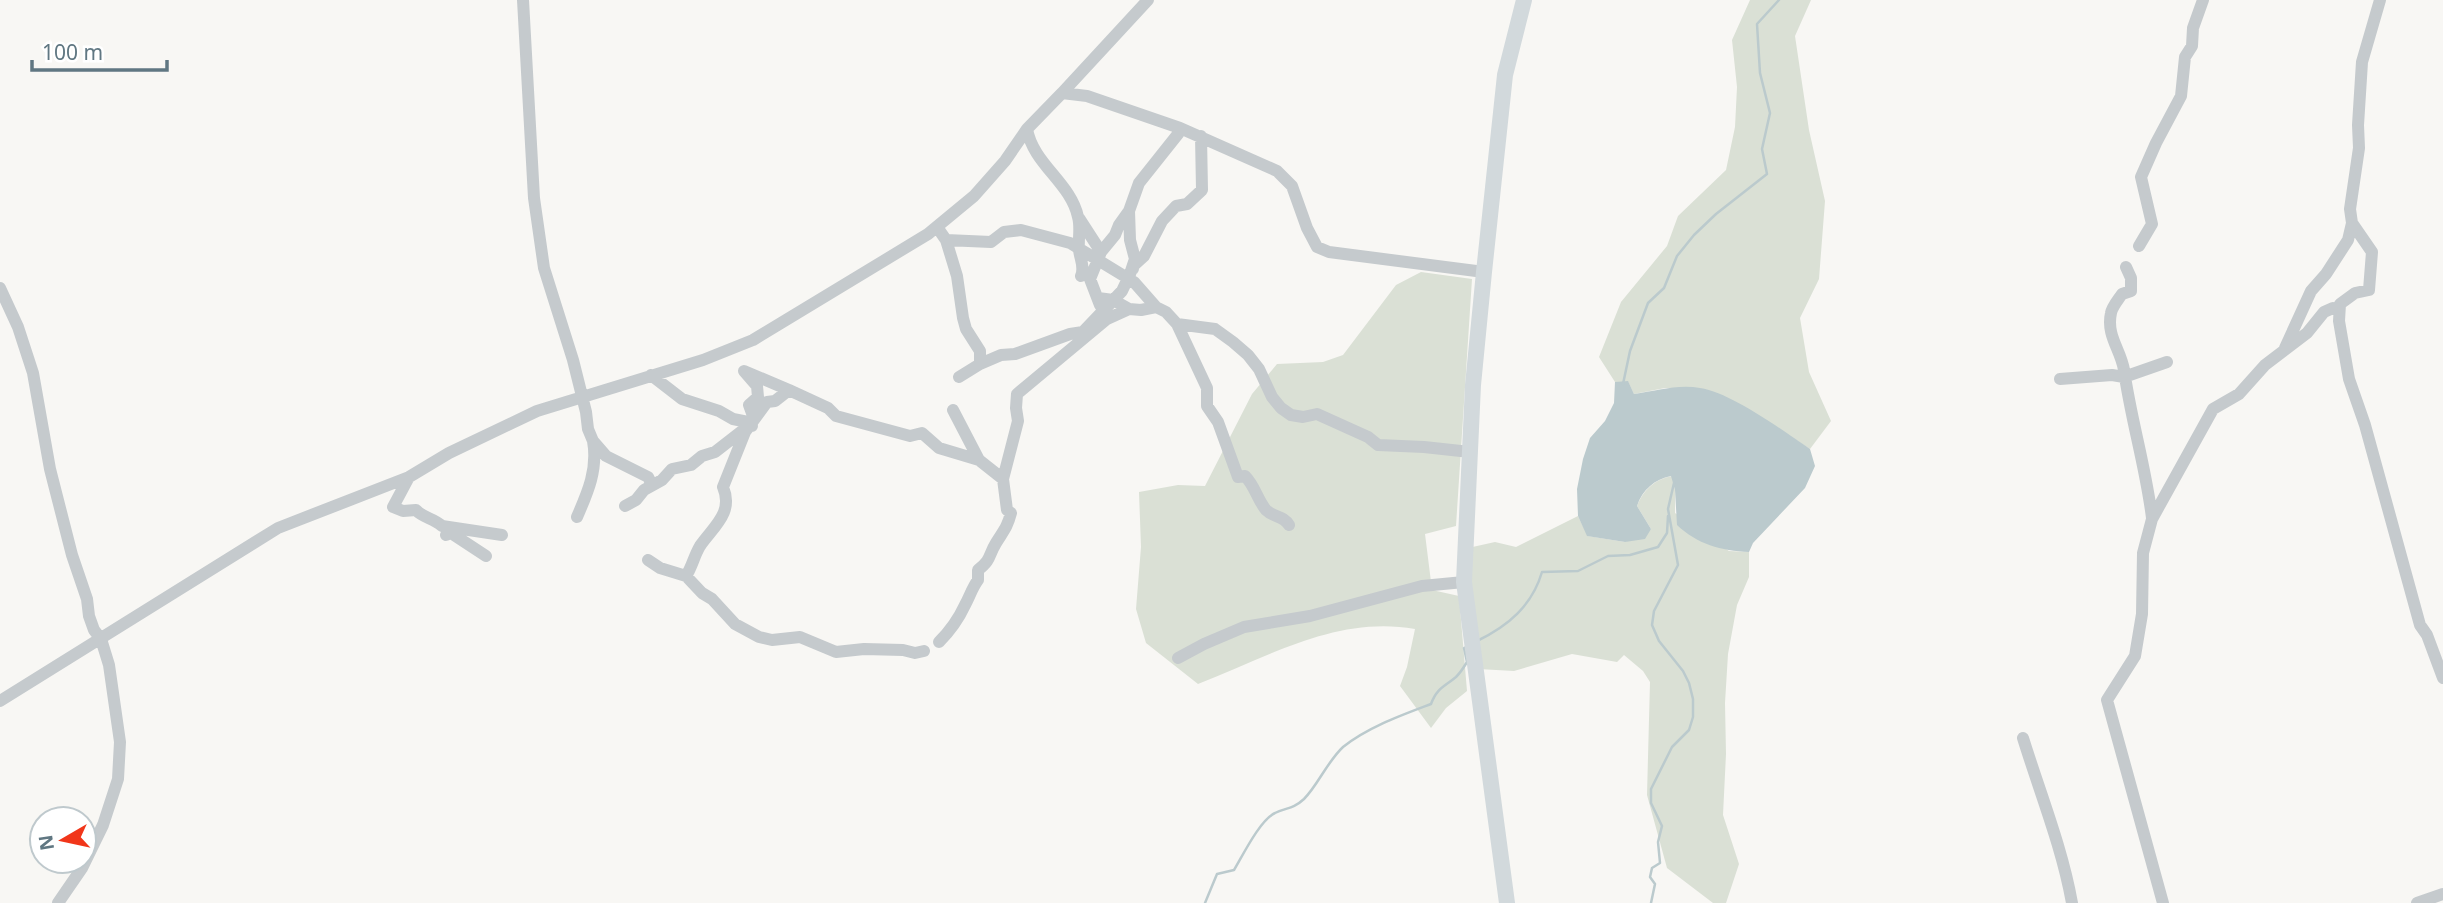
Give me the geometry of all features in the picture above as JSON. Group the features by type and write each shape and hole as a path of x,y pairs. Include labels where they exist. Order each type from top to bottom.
{"main road":[{"path":"1507,903 1469,631 1464,582 1465,526 1483,272 1505,75 1524,0"}],"street":[{"path":"523,0 534,198 544,268 582,396 596,455 591,487 577,517"},
{"path":"0,701 278,528 409,477 449,453 537,411 703,360 753,341 834,293 937,227 974,196 1005,161 1027,129 1148,0"},
{"path":"2139,246 2152,223 2141,177 2155,143 2181,96 2185,57 2192,46 2193,28 2203,0"},
{"path":"2284,350 2311,291 2326,274 2348,240 2360,148 2358,125 2362,62 2380,0"},
{"path":"1062,93 1087,96 1180,128 1277,171 1293,186 1307,228 1317,247 1329,252 1483,272"},
{"path":"1102,312 1090,279 1099,256 1129,211 1139,183 1180,128"},
{"path":"1027,129 1029,139 1041,161 1072,202 1099,256"},
{"path":"1133,266 1144,256 1162,220 1176,206 1186,204 1202,190 1201,136"},
{"path":"959,377 1001,355 1027,351 1070,334 1083,332 1131,281 1135,259 1130,240 1129,211"},
{"path":"1079,218 1079,250 1083,270 1081,276"},
{"path":"2352,223 2372,252 2369,290 2355,293 2340,304 2339,321 2349,379 2365,425 2420,625 2427,635 2443,678"},
{"path":"937,227 946,240 957,276 966,329 980,351 980,364"},
{"path":"946,240 991,242 1004,232 1021,230 1070,243 1079,250 1099,256 1131,281 1177,324 1208,388 1207,406 1218,422 1238,477 1245,476 1254,486 1255,493 1267,511 1286,520 1289,525"},
{"path":"2126,267 2131,278 2131,291 2122,294 2111,312 2111,338 2124,369 2133,426 2147,480 2152,519"},
{"path":"0,288 26,348 33,373 50,469 72,555 94,631 102,639 109,665 120,742 118,779 103,825 82,868 58,903"},
{"path":"1098,298 1113,299 1129,309 1156,307"},
{"path":"2164,903 2107,700 2135,656 2142,614 2143,553 2152,519 2213,409 2239,394 2265,365 2307,333 2324,312 2333,308"},
{"path":"939,642 946,637 963,610 971,589 978,580 978,570 990,561 997,542 1006,530 1011,513 1007,510 1003,479 1018,421 1017,394 1107,319 1129,309"},
{"path":"1177,324 1214,329 1233,342 1259,369 1272,397 1291,415 1303,417 1317,414 1368,437 1378,445 1470,452"},
{"path":"2060,379 2112,375 2124,377 2167,362"},
{"path":"686,576 701,544 716,529 725,508 727,497 723,487 753,416 749,405 758,397 757,386 744,371 828,408 836,416 910,436 922,433 939,448 979,460 1003,479"},
{"path":"651,375 682,399 719,411 733,419 748,422 748,429"},
{"path":"625,506 662,480 672,469 691,465 748,429 767,402 775,401 789,390"},
{"path":"953,410 979,460"},
{"path":"593,441 606,456 648,477 652,485"},
{"path":"409,477 393,507 403,511 416,510 420,515 436,520 442,526 502,535"},
{"path":"442,526 441,530 446,535 451,533 486,556"},
{"path":"648,561 660,568 686,576 735,624 759,638 772,640 800,637 836,652 864,649 915,653 924,651"},
{"path":"1178,658 1244,627 1310,616 1422,586 1464,582"},
{"path":"2023,738 2062,855 2072,903"},
{"path":"2417,903 2443,894"}],"shaded area":[{"path":"1750,0 1811,0 1795,36 1809,130 1825,201 1819,279 1800,318 1809,372 1831,421 1810,449 1749,410 1699,388 1665,388 1634,394 1628,382 1615,382 1599,357 1621,302 1667,246 1678,216 1726,170 1735,127 1737,87 1732,40"},
{"path":"1421,272 1472,279 1456,526 1425,534 1432,590 1459,596 1467,691 1446,708 1431,728 1400,686 1415,629 1386,626 1358,628 1303,641 1198,684 1146,643 1136,609 1141,547 1139,492 1178,485 1205,486 1252,394 1277,364 1323,362 1343,355 1396,285"},
{"path":"1628,381 1634,394 1684,387 1713,391 1756,413 1810,449 1815,466 1805,488 1753,543 1749,552 1710,545 1677,525 1675,490 1671,476 1650,486 1639,500 1637,506 1651,529 1645,539 1625,542 1587,536 1578,516 1577,489 1583,459 1590,438 1605,421 1614,403 1615,382"},
{"path":"1672,476 1675,513 1729,551 1749,552 1749,577 1737,605 1728,654 1723,815 1739,864 1726,903 1713,903 1667,868 1647,795 1650,682 1643,671 1624,655 1617,662 1572,654 1514,671 1478,669 1468,548 1495,542 1516,547 1578,516 1588,536 1625,542 1651,529 1637,506 1650,486"}],"waterway":[{"path":"1623,384 1630,351 1648,303 1664,288 1677,256 1716,214 1767,174 1762,149 1770,113 1760,73 1757,24 1779,0"},
{"path":"1651,903 1655,884 1650,877 1652,868 1660,863 1658,842 1662,826 1651,803 1651,789 1672,747 1689,730 1693,717 1693,699 1689,683 1659,641 1652,625 1654,611 1678,565 1668,509 1674,483"},
{"path":"1477,641 1499,629 1517,614 1532,595 1542,572 1578,571 1608,556 1630,555 1658,547 1667,533 1668,516"},
{"path":"1205,903 1217,874 1234,870 1252,838 1269,817 1304,799 1337,753 1363,733 1431,704 1438,691 1465,666 1467,662 1464,648 1468,646"}]}
